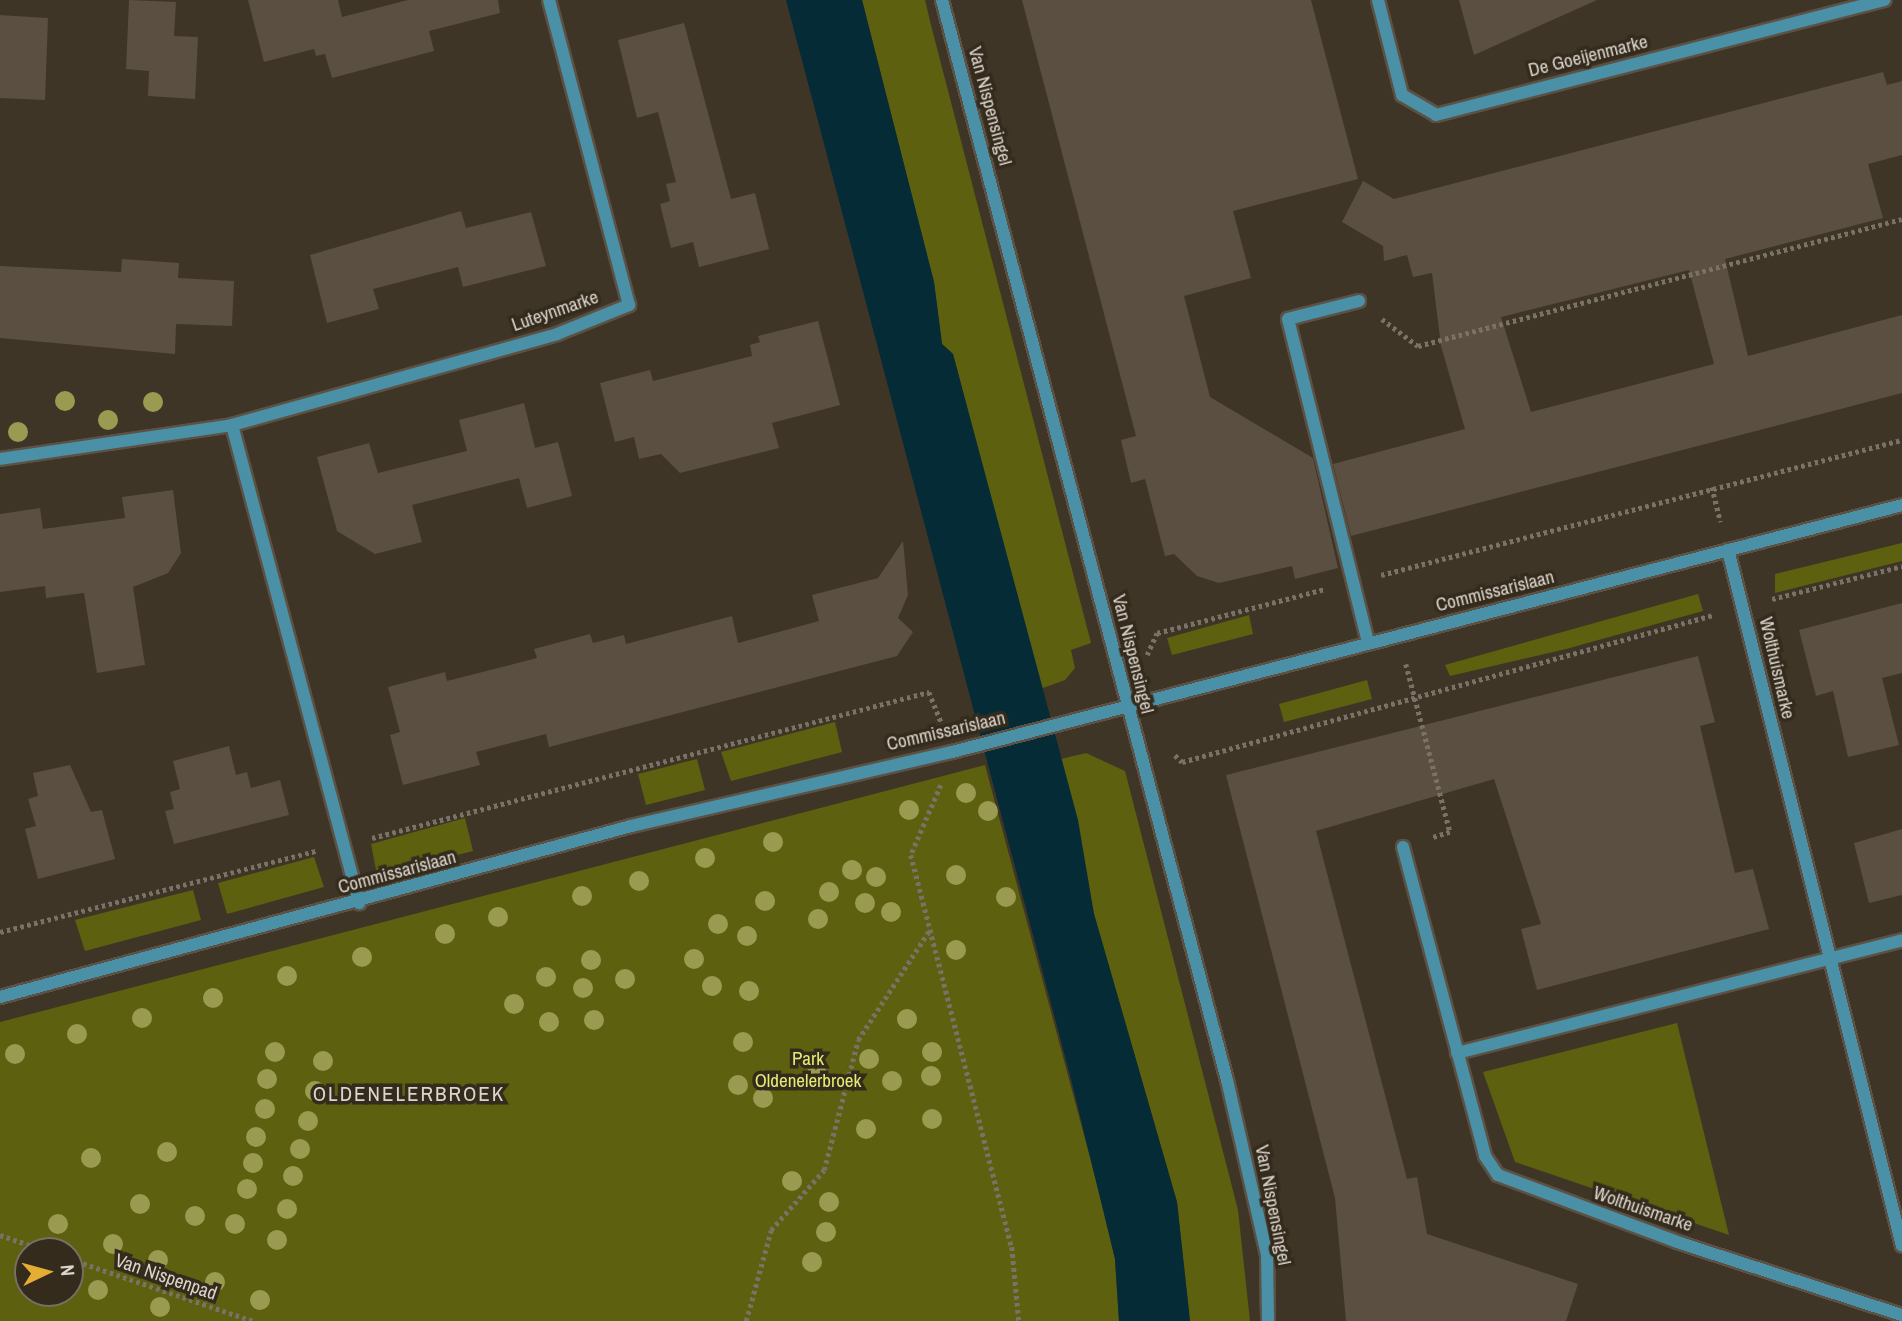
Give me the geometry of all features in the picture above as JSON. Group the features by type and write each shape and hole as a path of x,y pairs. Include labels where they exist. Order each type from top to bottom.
{"street":[{"name":"Luteynmarke","path":"0,459 232,425 557,334 629,305 549,0"},
{"name":"Van Nispensingel","path":"942,0 1227,1080 1267,1254 1268,1321"},
{"name":"De Goeijenmarke","path":"1378,0 1402,96 1436,115 1884,0"},
{"path":"1359,301 1288,319 1368,643"},
{"path":"232,425 346,845 359,903"},
{"name":"Commissarislaan","path":"0,996 359,903 631,826 952,751 1902,505"},
{"name":"Wolthuismarke","path":"1728,550 1827,958 1902,1247"},
{"name":"Wolthuismarke","path":"1403,847 1485,1156 1498,1175 1677,1242 1902,1315"},
{"path":"1457,1052 1902,940"}],"path":[{"path":"1359,301 1418,346 1902,219"},
{"path":"1126,704 1157,633 1902,440"},
{"path":"1172,752 1182,762 1743,607 1902,566"},
{"path":"1399,635 1450,832 1403,847"},
{"path":"0,932 346,845 929,692 952,751 911,855 1012,1247 1020,1321"},
{"path":"746,1321 771,1230 824,1171 858,1040 929,931"},
{"name":"Van Nispenpad","path":"84,1264 253,1321"}],"green space":[{"path":"862,0 925,0 1091,643 1071,650 1075,668 1065,680 1040,689 953,354 942,344 934,282"},
{"path":"1902,543 1902,561 1775,593 1775,574"},
{"path":"1698,594 1703,611 1566,649 1450,676 1445,665"},
{"path":"1249,615 1253,634 1172,655 1167,638"},
{"path":"1367,680 1372,699 1284,722 1279,704"},
{"path":"835,722 842,752 731,781 721,752"},
{"path":"1086,753 1125,771 1238,1210 1250,1321 1190,1321 1177,1202 1094,914 1061,759"},
{"path":"697,759 705,790 646,805 638,774"},
{"name":"Park Oldenelerbroek","path":"985,765 1100,1195 1115,1259 1119,1321 0,1321 0,1022"},
{"path":"465,818 473,851 377,875 371,844"},
{"path":"314,857 324,887 227,914 218,883"},
{"path":"193,890 201,920 85,951 75,920"},
{"path":"1677,1023 1729,1235 1515,1162 1483,1072"}],"water":[{"path":"786,0 862,0 934,282 942,344 953,354 1078,820 1094,914 1177,1202 1190,1321 1119,1321 1115,1259 1071,1079"}],"building":[{"path":"129,0 176,2 174,36 198,37 195,99 148,96 149,71 126,69"},
{"path":"248,0 338,0 342,17 408,0 498,0 500,13 429,31 434,51 332,78 325,54 316,56 314,49 264,62"},
{"path":"1022,0 1311,0 1358,179 1233,211 1251,278 1184,296 1210,397 1313,458 1338,568 1295,579 1292,566 1219,583 1197,576 1174,554 1165,556 1145,479 1131,483 1121,440 1136,436"},
{"path":"1459,0 1597,0 1474,55"},
{"path":"0,15 48,18 45,100 0,98"},
{"path":"684,23 731,199 755,193 769,249 699,267 693,242 671,248 660,204 670,201 666,184 676,182 658,112 637,118 618,40"},
{"path":"1883,72 1887,85 1902,81 1902,155 1868,164 1883,218 1725,259 1748,356 1902,315 1902,393 1351,536 1333,464 1465,429 1441,346 1432,273 1413,277 1407,255 1384,261 1383,246 1342,222 1363,181 1394,199","holes":["1689,270 1714,364 1531,412 1501,317"]},
{"path":"461,211 466,228 531,212 546,266 463,287 458,267 373,289 379,309 327,323 310,255"},
{"path":"122,259 179,263 178,278 234,281 232,326 176,324 175,354 0,338 0,266 121,272"},
{"path":"818,321 840,405 772,423 779,448 680,473 661,454 639,459 634,437 615,442 600,383 650,370 653,381 752,356 750,345 760,342 758,336"},
{"path":"524,403 535,448 558,442 572,496 527,508 519,478 412,505 422,542 375,554 337,531 317,457 369,443 378,473 467,451 459,420"},
{"path":"173,490 181,553 168,573 133,587 145,665 97,673 84,593 46,598 45,586 0,592 0,514 40,508 43,529 125,518 122,497"},
{"path":"903,541 908,595 898,618 913,632 897,656 549,747 546,734 476,752 480,765 403,785 390,735 400,732 388,687 445,672 447,681 537,658 534,649 590,634 593,643 624,635 626,644 732,616 738,643 819,621 812,595 878,578"},
{"path":"1902,603 1902,673 1882,678 1899,745 1848,757 1833,691 1816,696 1799,630"},
{"path":"1698,656 1715,722 1700,726 1735,873 1753,869 1769,929 1537,990 1521,929 1541,924 1494,779 1316,831 1407,1179 1417,1177 1427,1234 1578,1284 1566,1321 1346,1321 1335,1198 1226,775"},
{"path":"229,746 236,775 247,772 251,788 280,780 289,815 174,844 165,811 174,809 170,792 180,789 173,761"},
{"path":"70,765 91,812 102,810 115,859 38,879 25,829 36,826 28,799 38,796 33,773"},
{"path":"1902,829 1902,895 1869,903 1854,843"}],"district":[{"name":"OLDENELERBROEK","path":"409,1094"}]}
